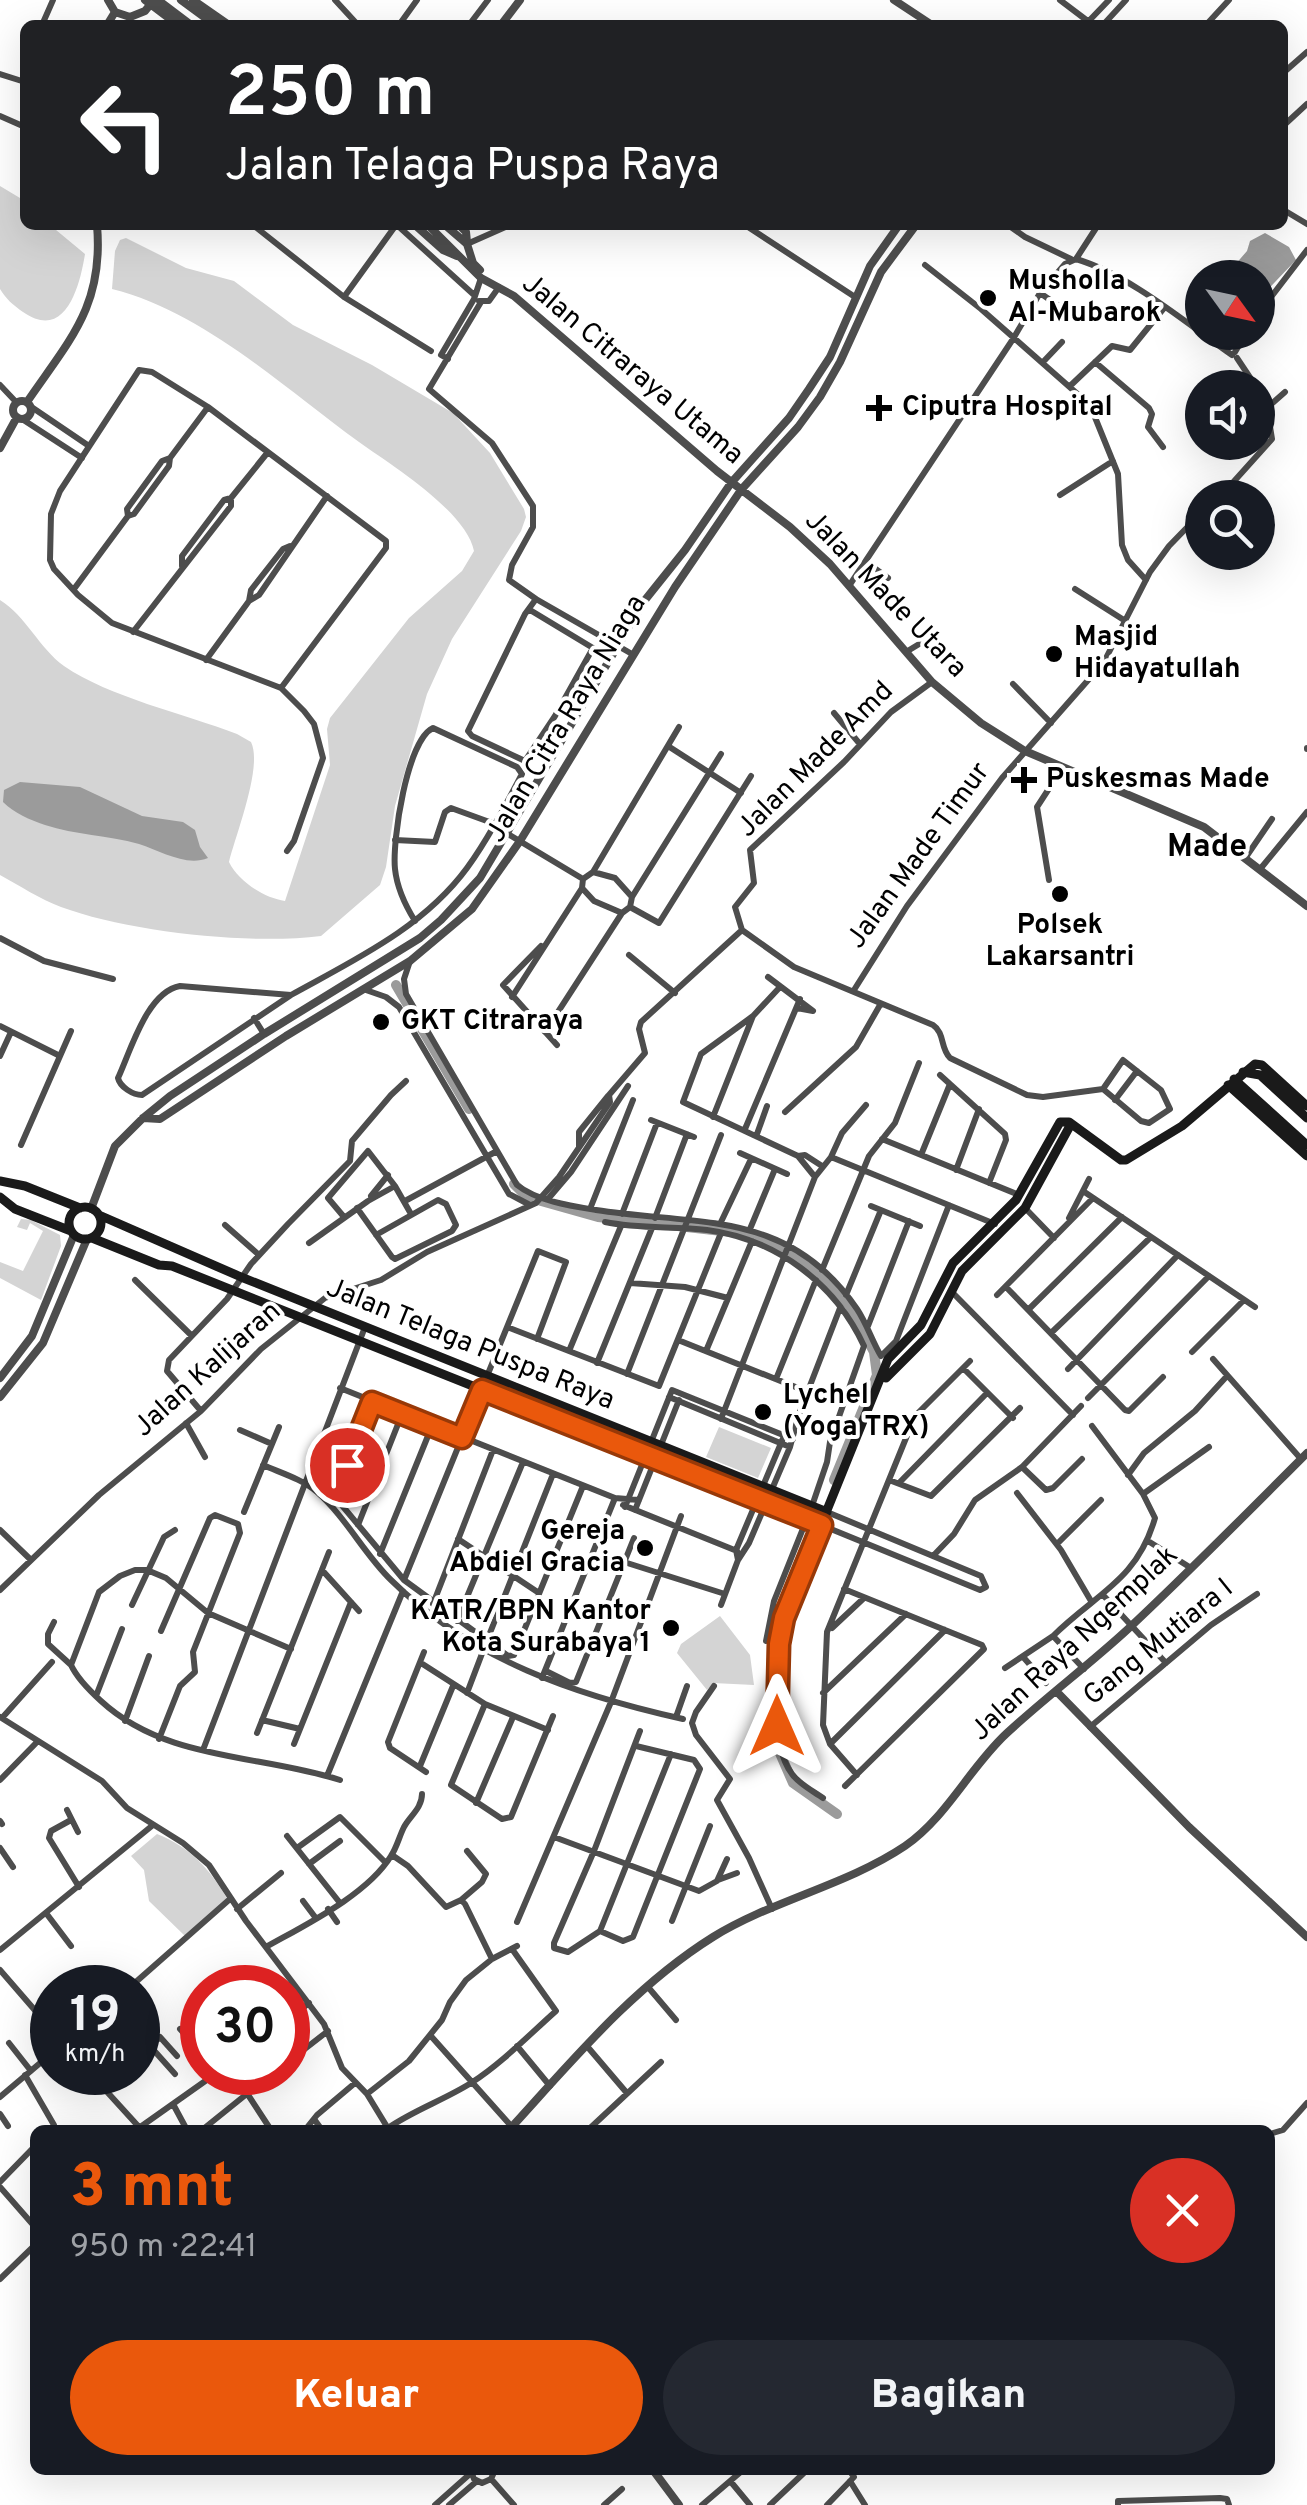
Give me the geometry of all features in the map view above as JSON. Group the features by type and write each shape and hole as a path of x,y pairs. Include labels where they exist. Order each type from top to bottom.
{"main road":[{"path":"814,1522 881,1384 885,1361 921,1325 953,1263 1019,1195 1057,1125 1063,1120 1071,1124 1126,1160 1182,1126 1247,1068 1262,1065 1307,1106"},
{"path":"1247,1068 1307,1118"},
{"path":"1231,1082 1307,1145"},
{"path":"1231,1082 1307,1156"},
{"path":"885,1361 930,1334 962,1271 1025,1208 1071,1124"},
{"path":"3,1182 25,1186 80,1208 95,1212 101,1228 90,1238 16,1209 0,1197 3,1182"},
{"path":"73,1233 70,1218 80,1208"},
{"name":"Jalan Telaga Puspa Raya","path":"95,1212 241,1277 819,1509"},
{"name":"Jalan Telaga Puspa Raya","path":"90,1238 159,1265 172,1266 814,1522"},
{"path":"172,1266 178,1251"}],"street":[{"path":"108,0 114,19 138,16 152,1"},
{"path":"180,0 208,20"},
{"path":"193,0 221,20"},
{"path":"473,20 488,0"},
{"path":"504,20 520,0"},
{"path":"894,0 924,20"},
{"path":"1060,0 1083,20"},
{"path":"1091,20 1108,0"},
{"path":"1108,20 1126,0"},
{"path":"1211,20 1229,0"},
{"path":"152,1 173,20"},
{"path":"152,1 184,20"},
{"path":"1288,69 1307,52"},
{"path":"1288,121 1307,104"},
{"path":"82,458 20,418 14,410 25,404 90,303 99,264 97,230"},
{"path":"259,230 344,297 430,352"},
{"path":"344,297 393,230"},
{"path":"402,230 476,299 489,301 497,285"},
{"name":"Jalan Citraraya Utama","path":"421,230 443,250 461,258"},
{"name":"Jalan Citraraya Utama","path":"433,230 480,278 497,285"},
{"name":"Jalan Citraraya Utama","path":"451,230 467,244"},
{"name":"Jalan Citraraya Utama","path":"464,230 473,263 742,490"},
{"path":"467,244 499,230"},
{"path":"753,230 866,304"},
{"name":"Jalan Citra Raya Niaga","path":"95,1212 115,1146 143,1118 264,1034 388,958 430,929 464,897 508,834 645,600 686,550 731,483 788,418 830,357 870,266 896,230"},
{"name":"Jalan Citra Raya Niaga","path":"143,1118 160,1119 410,961 472,908 520,841 632,654 742,490 820,397 880,272 912,230"},
{"path":"1015,230 1073,259 1092,264 1235,355 1245,370"},
{"path":"850,586 1040,292 1073,259 1094,230"},
{"path":"1275,292 1307,250"},
{"path":"925,266 1090,405 1121,486 1122,545 1128,560 1146,580"},
{"path":"480,278 476,299 429,389 492,443 533,506 534,526 509,574 514,585 632,654"},
{"path":"1040,292 1069,312"},
{"path":"1070,386 1114,344 1130,350 1164,308"},
{"path":"1043,362 1062,342"},
{"path":"1235,355 1238,350"},
{"path":"1095,362 1149,408 1152,414 1148,427 1163,447"},
{"path":"281,688 386,548 381,535 208,407 152,372 139,370 55,504 48,551 54,569 103,617 281,688 314,724 323,758 287,851"},
{"path":"0,385 89,446"},
{"path":"1275,401 1285,392"},
{"path":"0,448 20,418 28,416 25,404"},
{"path":"74,589 128,516 134,514 208,407"},
{"path":"133,632 268,452"},
{"path":"1235,480 1253,460"},
{"path":"1060,495 1113,461"},
{"name":"Jalan Made Utara","path":"742,490 790,527 850,586 932,682 981,723 1024,751 1185,817 1246,857 1307,906"},
{"path":"206,660 290,553 327,496"},
{"name":"Jalan Made Timur","path":"854,990 907,906 1024,751 1104,662 1146,580 1185,530"},
{"path":"866,562 888,578"},
{"path":"1075,589 1127,622"},
{"path":"530,610 593,648 524,762 468,731 525,614 536,600"},
{"path":"905,653 934,635"},
{"name":"Jalan Made Amd","path":"742,930 735,907 755,878 750,850 844,762 890,712 932,682"},
{"path":"1013,684 1051,723"},
{"path":"834,714 860,744"},
{"path":"512,997 582,888 583,879 593,872 679,727"},
{"path":"291,995 180,986 164,991 152,1004 119,1083 142,1095 254,1018 370,952 415,921 466,869 521,770 430,728 408,775 396,820 396,876 415,921"},
{"path":"668,746 740,793"},
{"path":"545,1032 622,912 630,907 632,897 721,754"},
{"path":"1049,880 1037,808 1063,768"},
{"path":"630,907 659,923 751,776"},
{"path":"395,840 435,842 445,812 451,808 494,824"},
{"path":"1261,868 1306,816"},
{"path":"1246,857 1272,818"},
{"path":"508,834 583,879"},
{"path":"593,872 614,878 632,897"},
{"path":"582,888 602,906 622,912"},
{"path":"540,1200 580,1148 610,1102 609,1095 645,1053 639,1033 642,1022 742,930 794,967 937,1027 943,1051 950,1058 1017,1092 1043,1097 1102,1089 1145,1122 1169,1111 1161,1090 1121,1060 1102,1089"},
{"path":"552,934 504,983 557,1046"},
{"path":"0,938 44,961 112,980"},
{"path":"628,955 675,993"},
{"path":"410,961 404,979 406,994 510,1194 519,1202 540,1200 655,1218 786,1252 840,1307 864,1346 830,1442 819,1509 784,1618 776,1699 779,1739 788,1769 823,1798"},
{"path":"768,976 812,1012 796,1008"},
{"path":"780,986 752,1016 702,1054 683,1099 690,1108 757,1134 798,1156 815,1177"},
{"path":"363,990 386,997 399,1007 492,1154 516,1185 540,1200"},
{"path":"745,1129 800,999"},
{"path":"785,1112 856,1047 880,1004"},
{"path":"713,1117 752,1016"},
{"path":"254,1018 264,1034"},
{"path":"279,1025 286,1036"},
{"path":"0,1026 60,1056"},
{"path":"21,1145 71,1031"},
{"path":"0,1056 11,1032"},
{"path":"726,1036 742,1046"},
{"path":"822,1270 863,1170 897,1118 919,1063"},
{"path":"1115,1100 1138,1070"},
{"path":"940,1075 1005,1134 989,1183"},
{"path":"201,1412 166,1369 168,1360 259,1256 350,1161 352,1141 406,1081"},
{"path":"921,1155 950,1084"},
{"path":"540,1200 571,1172 628,1086"},
{"path":"590,1209 632,1100"},
{"path":"722,1415 815,1177 831,1157 842,1133 866,1105"},
{"path":"757,1134 768,1106"},
{"path":"956,1170 980,1109"},
{"path":"622,1214 654,1122 690,1136 655,1218"},
{"path":"628,1374 721,1135"},
{"path":"882,1139 1019,1195"},
{"path":"344,1217 328,1198 365,1152 372,1153 411,1214"},
{"path":"740,1153 786,1174"},
{"path":"405,1201 492,1154"},
{"path":"798,1156 806,1155 822,1166"},
{"path":"831,1157 994,1224"},
{"path":"721,1222 751,1158"},
{"path":"750,1229 775,1169"},
{"path":"368,1201 388,1175"},
{"path":"1066,1226 1089,1179"},
{"path":"309,1243 395,1186"},
{"path":"1083,1191 1255,1307"},
{"path":"997,1295 1093,1198"},
{"path":"357,1208 376,1235 392,1257 398,1260 455,1227 440,1200 376,1235"},
{"name":"Jalan Kalijaran","path":"0,1590 113,1482 201,1412 261,1349 314,1306 331,1295 381,1280 450,1241 540,1200"},
{"path":"885,1361 949,1204"},
{"path":"871,1206 920,1226"},
{"path":"1025,1208 1054,1238"},
{"path":"846,1294 881,1210"},
{"path":"1028,1310 1122,1217"},
{"path":"868,1327 909,1221"},
{"path":"605,1222 652,1228 721,1222 750,1229 822,1270 846,1294 885,1361"},
{"path":"225,1225 259,1256"},
{"path":"569,1351 621,1226"},
{"path":"598,1362 652,1228"},
{"path":"507,1328 659,1386 720,1232"},
{"path":"0,1378 32,1336 73,1233"},
{"path":"1051,1334 1151,1236"},
{"path":"0,1397 43,1343 90,1238"},
{"path":"706,1351 752,1241"},
{"path":"404,1580 536,1252 566,1261 536,1339"},
{"path":"1068,1369 1178,1255"},
{"path":"1088,1398 1209,1276"},
{"path":"134,1280 192,1336"},
{"path":"776,1379 816,1280"},
{"path":"630,1283 663,1284 728,1298"},
{"path":"1006,1286 1100,1386 1130,1411 1163,1377"},
{"path":"950,1290 1073,1415"},
{"path":"1192,1352 1244,1300"},
{"path":"739,1555 749,1543 840,1307"},
{"path":"203,1750 365,1326"},
{"path":"678,1340 808,1392"},
{"path":"1213,1359 1304,1456"},
{"path":"857,1776 830,1744 823,1725 827,1632 915,1416 970,1361"},
{"path":"963,1368 1013,1418"},
{"path":"1128,1475 1144,1453 1195,1411 1226,1376"},
{"path":"340,1388 614,1498 739,1555"},
{"path":"898,1484 987,1393"},
{"path":"635,1510 675,1396 787,1441"},
{"path":"372,1402 335,1497 404,1580 485,1647 507,1656 514,1655 583,1486"},
{"path":"933,1556 975,1500 1022,1467 1081,1406"},
{"path":"888,1480 931,1496 1020,1408"},
{"path":"358,1526 402,1414"},
{"path":"186,1424 205,1457"},
{"path":"380,1554 432,1426"},
{"path":"1005,1668 1024,1658 1121,1580 1148,1541 1154,1515 1092,1426"},
{"path":"244,1512 279,1428"},
{"path":"240,1430 272,1444"},
{"path":"1143,1494 1209,1447"},
{"path":"433,1604 492,1450"},
{"name":"Jalan Raya Ngemplak","path":"514,2125 585,2044 648,1987 714,1936 872,1864 913,1840 997,1743 1133,1625 1304,1456"},
{"path":"625,1506 651,1457"},
{"path":"1022,1467 1046,1490 1053,1488 1082,1459"},
{"path":"457,1622 523,1462"},
{"path":"263,1465 303,1482 330,1504 403,1591 530,1674 570,1684 576,1682 634,1538"},
{"path":"466,1693 553,1474"},
{"path":"1017,1493 1057,1544 1092,1601"},
{"path":"614,1498 629,1496 639,1500"},
{"path":"544,1675 614,1498"},
{"path":"1057,1544 1100,1500"},
{"path":"721,1605 739,1555 740,1540 762,1501"},
{"path":"814,1522 985,1589 983,1577 819,1509"},
{"path":"517,1922 611,1702 680,1516"},
{"path":"159,1739 180,1686 195,1672 193,1652 240,1533 238,1524 210,1518 161,1630"},
{"path":"766,1640 774,1601 814,1522"},
{"path":"0,1530 30,1559"},
{"path":"132,1606 164,1537 174,1530"},
{"path":"458,1540 539,1594"},
{"path":"740,1540 749,1543"},
{"path":"1148,1541 1191,1568"},
{"path":"257,1734 330,1552"},
{"path":"624,1562 725,1594"},
{"path":"71,1666 103,1586 135,1570 147,1570 178,1588 208,1613 291,1649"},
{"path":"322,1570 359,1611"},
{"path":"844,1589 982,1645 984,1650 845,1786"},
{"path":"327,1776 403,1591"},
{"name":"Gang Mutiara I","path":"1089,1728 1210,1625 1256,1594"},
{"path":"1103,1595 1166,1663"},
{"path":"827,1632 864,1598"},
{"path":"294,1744 351,1602"},
{"path":"822,1694 906,1614"},
{"path":"54,1622 48,1644 125,1722 159,1739 340,1780"},
{"path":"96,1696 122,1629"},
{"path":"830,1744 945,1630"},
{"path":"1052,1636 1084,1669"},
{"path":"424,1652 388,1742 390,1748 423,1769 453,1686"},
{"path":"125,1722 149,1656"},
{"path":"1024,1658 1046,1683"},
{"path":"52,1662 1,1717 102,1781 126,1808 184,1842 209,1866 280,1965"},
{"path":"421,1663 485,1704 548,1730"},
{"path":"544,1675 611,1702 679,1718 687,1686"},
{"path":"714,1686 693,1717 694,1732 730,1780 717,1800 750,1858 772,1909"},
{"path":"1058,1692 1230,1868 1307,1937"},
{"path":"485,1704 450,1781 454,1788 502,1819 511,1817 553,1716"},
{"path":"476,1802 513,1717"},
{"path":"262,1720 300,1729"},
{"path":"640,1731 554,1948 568,1952 600,1931 670,1754"},
{"path":"0,1780 38,1741"},
{"path":"600,1931 623,1941 634,1938 700,1770 694,1760 636,1746"},
{"path":"266,1947 356,1894 389,1859 422,1802 422,1794"},
{"path":"67,1810 78,1832"},
{"path":"297,1848 340,1818 389,1859 408,1866 448,1908 482,1882 486,1874 467,1851"},
{"path":"71,1820 51,1831 49,1838 79,1887"},
{"path":"0,1950 153,1825"},
{"path":"672,1921 710,1826"},
{"path":"287,1836 340,1903"},
{"path":"554,1837 686,1888 703,1890 737,1873"},
{"path":"309,1864 340,1841"},
{"path":"0,1848 12,1867"},
{"path":"717,1880 728,1858"},
{"path":"237,1909 281,1873"},
{"path":"154,1965 230,1899"},
{"path":"461,1900 492,1959"},
{"path":"303,1901 315,1917"},
{"path":"328,1909 337,1922"},
{"path":"46,1913 72,1946"},
{"path":"367,2094 404,2067 430,2036 457,1990 492,1959 514,1948 556,2009 471,2082 421,2106 394,2125"},
{"path":"0,1970 30,2005"},
{"path":"648,1987 676,2020"},
{"path":"310,2004 328,2031 339,2063 367,2094 386,2125"},
{"path":"310,2045 328,2031"},
{"path":"430,2036 507,2125"},
{"path":"160,2039 176,2056"},
{"path":"9,2043 54,2125"},
{"path":"585,2044 626,2092"},
{"path":"517,2046 550,2086"},
{"path":"160,2057 176,2074"},
{"path":"593,2125 661,2062"},
{"path":"0,2097 28,2073"},
{"path":"309,2125 356,2082"},
{"path":"108,2095 134,2125"},
{"path":"142,2125 186,2095"},
{"path":"208,2125 245,2095"},
{"path":"247,2095 268,2125"},
{"path":"1275,2132 1282,2130 1307,2103"},
{"path":"173,2104 184,2125"},
{"path":"0,2114 8,2126"},
{"path":"314,2119 318,2125"},
{"path":"30,2152 0,2185 30,2218"},
{"path":"0,2279 30,2250"},
{"path":"435,2505 468,2475"},
{"path":"473,2475 476,2481"},
{"path":"492,2480 494,2475"},
{"path":"660,2475 679,2505"},
{"path":"702,2505 738,2475"},
{"path":"770,2505 800,2475"},
{"path":"826,2505 853,2475"},
{"path":"449,2505 476,2481 492,2480"},
{"path":"492,2480 514,2505"},
{"path":"850,2481 865,2505"},
{"path":"730,2482 750,2505"},
{"path":"604,2505 622,2489"},
{"path":"1118,2505 1118,2501 1220,2498 1228,2500 1229,2505"}],"shaded area":[{"path":"0,186 20,198 20,230 56,230 85,254 75,294 60,315 50,320 23,312 0,289"},
{"path":"1265,233 1289,247 1296,260 1275,282 1275,260 1239,260 1250,241"},
{"path":"126,238 186,268 234,281 293,325 372,365 453,413 490,453 524,509 526,517 521,531 452,639 427,694 395,806 380,885 321,936 260,939 154,930 61,907 0,875 0,600 55,659 82,677 251,742 254,767 229,862 252,887 285,901 330,765 330,718 409,618 462,571 474,551 457,520 426,490 242,354 179,315 112,289 115,251 120,240"},
{"path":"20,782 80,787 142,816 183,822 195,830 208,858 191,861 139,844 34,821 3,802 4,790"},
{"path":"21,1219 60,1235 61,1246 41,1300 0,1278 0,1262 23,1271 43,1231 30,1223 27,1230 17,1227"},
{"path":"719,1427 771,1448 758,1478 706,1457"},
{"path":"720,1616 750,1655 754,1685 713,1683 707,1690 677,1653 681,1644"},
{"path":"157,1834 198,1860 228,1900 185,1936 149,1901 144,1870 131,1856"}],"waterway":[{"path":"396,985 469,1109"},
{"path":"514,1184 527,1197 598,1217 740,1233 782,1249 821,1276 849,1305 874,1352 877,1375 834,1480"},
{"path":"805,1555 821,1515"},
{"path":"779,1751 793,1783 837,1814"}],"place":[{"name":"Musholla Al-Mubarok","path":"988,298"},
{"name":"Ciputra Hospital","path":"879,408"},
{"name":"Masjid Hidayatullah","path":"1054,654"},
{"name":"Puskesmas Made","path":"1024,780"},
{"name":"Polsek Lakarsantri","path":"1060,894"},
{"name":"GKT Citraraya","path":"381,1022"},
{"name":"Lychel (Yoga TRX)","path":"763,1412"},
{"name":"Gereja Abdiel Gracia","path":"645,1548"},
{"name":"KATR/BPN Kantor Kota Surabaya 1","path":"671,1628"}],"district":[{"name":"Made","path":"1207,848"}],"route":[{"path":"347,1465 372,1402 462,1438 482,1390 822,1525 784,1618 779,1644 777,1726"}]}
